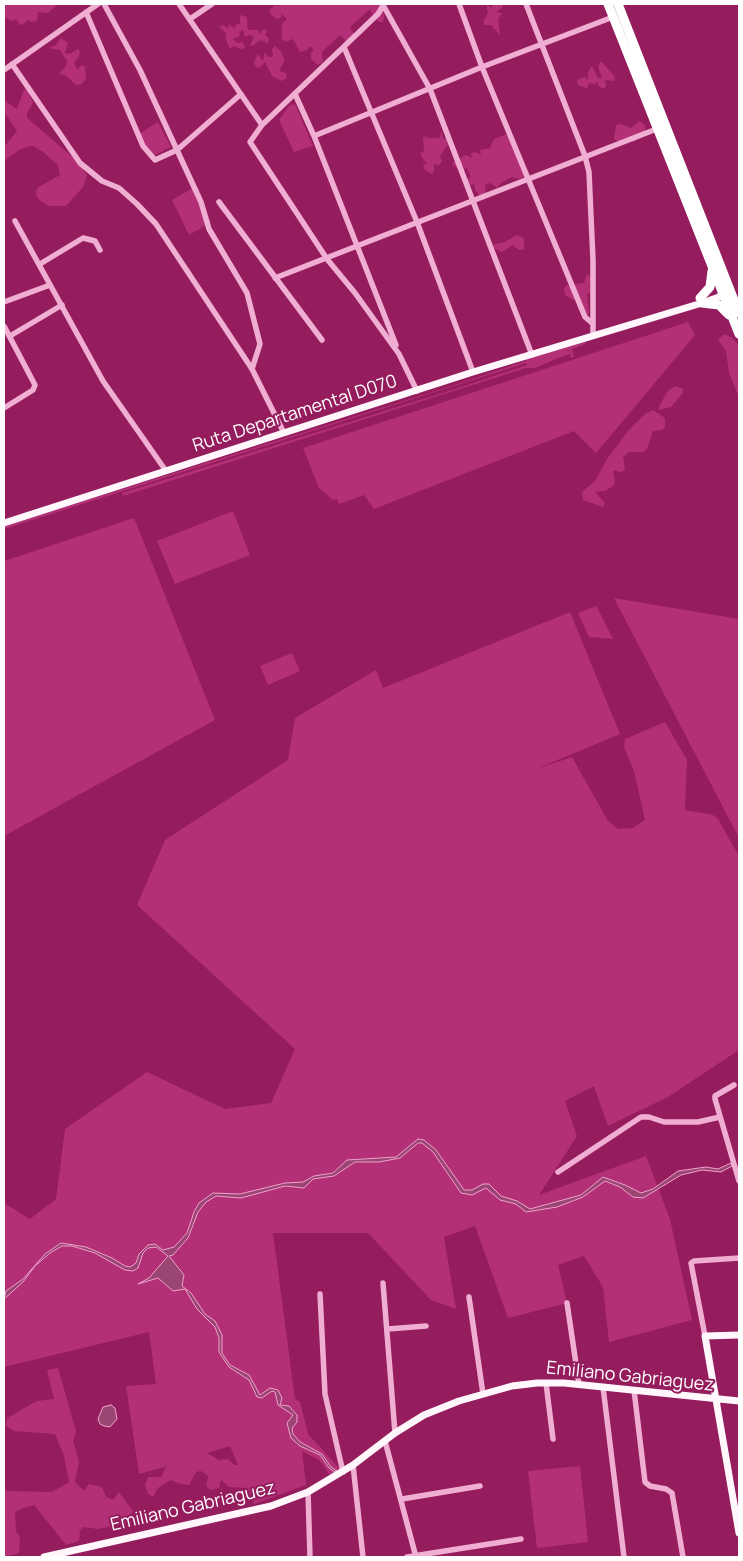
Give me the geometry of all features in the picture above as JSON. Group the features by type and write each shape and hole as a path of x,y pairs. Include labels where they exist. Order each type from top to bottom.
{"highway":[{"path":"608,4 659,128 723,294 738,318"},
{"path":"618,4 711,240 738,318 739,334"},
{"path":"711,240 712,251 724,282 723,294"},
{"path":"711,263 712,282 700,302 719,305 738,318"}],"main road":[{"name":"Ruta Departamental D070","path":"4,523 473,372 532,355 600,331 723,294"},
{"path":"739,1335 705,1336 739,1533"},
{"name":"Emiliano Gabriaguez","path":"44,1557 239,1515 271,1506 308,1492 343,1472 395,1433 424,1415 459,1401 512,1386 546,1383 579,1384 739,1402"}],"street":[{"path":"4,70 98,4"},
{"path":"104,4 140,70 201,202 209,229 247,293 260,344 252,369"},
{"path":"179,4 262,125"},
{"path":"190,19 212,4"},
{"path":"459,4 482,67 585,317 592,323"},
{"path":"526,4 585,156 590,179 592,323 595,334"},
{"path":"400,354 327,258 250,144 251,138 262,125 378,14 384,5 430,89 532,355"},
{"path":"86,12 143,146 150,157 155,160 176,150 241,94"},
{"path":"314,136 482,67 614,17"},
{"path":"344,47 417,222 473,372"},
{"path":"12,64 80,163 102,181 119,188 156,224 252,369 284,433"},
{"path":"294,94 314,136 400,354 417,390"},
{"path":"275,278 659,128"},
{"path":"219,202 322,340"},
{"path":"15,221 104,381 166,471"},
{"path":"40,264 83,238 95,241 100,250"},
{"path":"4,302 50,285"},
{"path":"10,336 62,305"},
{"path":"4,326 35,385 33,390 4,408"},
{"path":"734,1085 715,1096 739,1181"},
{"path":"558,1172 642,1117 650,1117 664,1122 698,1122 720,1117"},
{"path":"705,1336 691,1263 694,1261 739,1258"},
{"path":"383,1283 395,1433"},
{"path":"320,1294 325,1394 343,1472"},
{"path":"469,1297 483,1394"},
{"path":"567,1303 579,1384"},
{"path":"388,1330 426,1326"},
{"path":"546,1383 553,1439"},
{"path":"603,1387 624,1557"},
{"path":"634,1390 645,1482 650,1486 663,1488 672,1493 683,1557"},
{"path":"385,1441 416,1557"},
{"path":"353,1465 363,1557"},
{"path":"402,1499 480,1486"},
{"path":"308,1492 310,1557"},
{"path":"408,1557 521,1539"}],"shaded area":[{"path":"4,4 56,4 56,6 48,13 38,12 37,21 27,20 24,24 20,25 16,19 12,21 4,17"},
{"path":"274,4 278,6 280,4 380,4 384,17 383,22 379,22 373,16 370,9 350,27 355,36 348,43 340,35 322,52 323,62 318,65 311,59 311,53 314,50 310,46 307,50 300,52 293,39 285,42 282,39 282,24 287,19 282,14 281,18 277,19 271,15 269,10"},
{"path":"486,4 492,8 492,4 503,4 502,8 496,12 502,13 498,19 500,35 491,25 485,25 483,22 488,13"},
{"path":"240,15 247,17 249,30 258,30 259,34 263,29 267,31 265,35 269,38 268,44 261,40 252,46 250,45 254,37 250,35 245,37 242,25 243,30 239,32 240,36 233,39 237,43 243,42 245,48 241,49 233,46 230,49 226,40 226,33 219,27 223,25 228,28 229,24 235,29 236,25 240,23"},
{"path":"61,38 68,43 65,53 70,54 78,49 80,52 78,59 74,62 77,70 82,65 85,67 86,78 82,84 76,85 65,75 59,74 66,66 67,61 60,50 48,48 56,45"},
{"path":"275,46 280,50 284,58 279,71 286,73 287,78 282,81 272,76 265,62 259,68 255,66 254,62 258,54 262,60 264,60 264,53 269,57 273,57 272,49"},
{"path":"600,62 615,77 614,81 605,80 606,86 604,89 598,86 598,81 595,84 589,83 587,89 578,85 577,80 585,77 588,80 588,72 592,66 598,78 602,77 598,67"},
{"path":"24,89 28,91 33,103 27,113 27,118 75,159 87,175 83,187 66,206 49,206 39,200 36,195 37,188 60,175 58,165 42,151 29,146 19,150 4,161 4,147 17,131 4,112 4,100 17,109"},
{"path":"295,104 313,146 294,152 279,120 290,105"},
{"path":"639,121 645,125 645,130 634,142 628,140 619,142 614,139 616,125 620,124 631,128"},
{"path":"158,122 171,147 149,158 137,135"},
{"path":"442,131 443,138 447,140 448,145 440,156 442,161 439,165 434,164 432,174 425,170 423,166 427,162 423,160 427,159 423,159 420,153 424,152 423,138 426,136 428,138 439,138"},
{"path":"507,134 525,173 524,177 520,179 512,177 501,183 497,188 490,183 485,185 486,194 480,196 475,190 474,184 467,186 464,180 471,177 467,168 459,170 452,164 466,155 472,158 471,154 474,152 481,154 480,150 490,148 494,139"},
{"path":"193,188 211,222 189,235 172,200"},
{"path":"517,235 524,238 524,250 519,250 513,245 502,252 493,248 494,244 505,242"},
{"path":"587,274 594,279 591,294 587,293 589,314 587,315 577,298 573,300 565,295 564,288 567,285 584,283"},
{"path":"688,322 695,335 596,453 574,431 374,509 364,495 339,504 337,499 333,500 319,488 303,448"},
{"path":"724,334 733,338 739,347 739,397 729,373 726,351 718,340"},
{"path":"585,342 586,344 572,349 574,357 571,358 570,354 535,368 526,368 123,496 122,493 455,389 527,365 526,363 4,529 5,526 448,387 526,361 526,359"},
{"path":"675,386 683,389 683,393 671,407 659,410 659,406 668,391"},
{"path":"653,410 665,418 665,427 662,430 653,431 647,449 643,452 629,452 623,457 625,470 621,472 613,470 615,483 612,487 604,491 595,492 605,503 603,507 583,500 582,492 595,481 607,459 628,431 645,414"},
{"path":"233,511 250,555 175,584 157,541"},
{"path":"134,518 215,720 4,836 4,561"},
{"path":"614,598 739,619 739,838"},
{"path":"597,606 613,639 589,637 578,613"},
{"path":"570,612 620,734 536,769 572,757 608,821 618,829 633,828 645,820 634,771 624,747 625,739 665,722 687,760 685,810 713,815 718,819 739,856 739,1050 668,1097 608,1126 594,1086 565,1101 577,1136 539,1195 646,1156 670,1219 692,1320 609,1342 603,1287 584,1256 558,1265 567,1303 508,1318 475,1226 444,1237 456,1309 431,1300 368,1233 273,1233 295,1399 300,1402 308,1434 340,1469 330,1475 319,1460 302,1451 306,1485 254,1504 248,1488 229,1487 221,1480 219,1488 211,1490 206,1486 208,1476 201,1471 196,1472 189,1485 171,1480 158,1488 153,1497 148,1494 145,1485 148,1477 161,1477 166,1467 172,1465 139,1474 126,1386 156,1384 149,1332 4,1367 4,1203 30,1219 56,1199 65,1129 147,1072 225,1109 271,1103 295,1049 137,905 165,840 288,760 295,718 376,670 383,688","holes":["230,1446 238,1465 234,1465 228,1459 219,1460 207,1453"]},
{"path":"292,653 300,671 268,685 260,666"},
{"path":"418,1139 424,1140 436,1150 464,1190 472,1190 483,1184 489,1184 501,1196 517,1201 530,1209 581,1195 603,1177 641,1193 653,1189 678,1171 706,1167 718,1169 731,1163 732,1166 721,1172 702,1170 681,1175 643,1198 633,1197 620,1187 605,1181 583,1197 557,1207 526,1212 516,1204 500,1200 486,1188 472,1195 461,1193 433,1152 422,1143 418,1143 400,1158 379,1162 355,1162 334,1176 313,1179 304,1188 285,1186 241,1198 216,1196 206,1202 198,1212 188,1238 173,1255 169,1256 184,1275 182,1286 191,1293 205,1314 215,1321 222,1335 222,1353 230,1365 249,1375 260,1395 270,1388 278,1390 282,1398 280,1405 289,1406 297,1415 297,1422 292,1428 293,1434 300,1442 322,1454 331,1467 337,1471 335,1472 329,1468 320,1455 300,1446 291,1438 287,1423 293,1415 278,1405 275,1392 272,1391 262,1398 257,1397 249,1380 229,1367 219,1352 219,1338 215,1327 197,1309 185,1289 173,1291 158,1278 138,1284 149,1278 168,1256 156,1247 148,1248 143,1253 138,1268 133,1271 125,1270 95,1253 72,1246 62,1246 50,1253 35,1266 23,1282 4,1299 6,1291 23,1279 45,1254 61,1243 86,1247 130,1267 136,1263 139,1254 148,1245 155,1244 163,1250 174,1247 187,1233 199,1203 213,1193 240,1194 285,1183 303,1182 314,1176 333,1173 347,1160 396,1157"},
{"path":"58,1368 76,1431 73,1441 79,1461 75,1482 84,1491 89,1484 102,1487 106,1497 113,1500 119,1492 133,1511 124,1524 98,1529 83,1527 80,1531 79,1541 66,1545 34,1505 23,1508 15,1512 16,1531 20,1537 19,1553 4,1557 4,1488 7,1491 52,1492 69,1482 64,1456 55,1434 14,1431 6,1426 7,1418 37,1401 54,1399 47,1370"},
{"path":"111,1405 115,1408 117,1419 110,1427 104,1426 100,1424 98,1419 103,1407"},
{"path":"580,1466 588,1542 537,1548 528,1471"}]}
